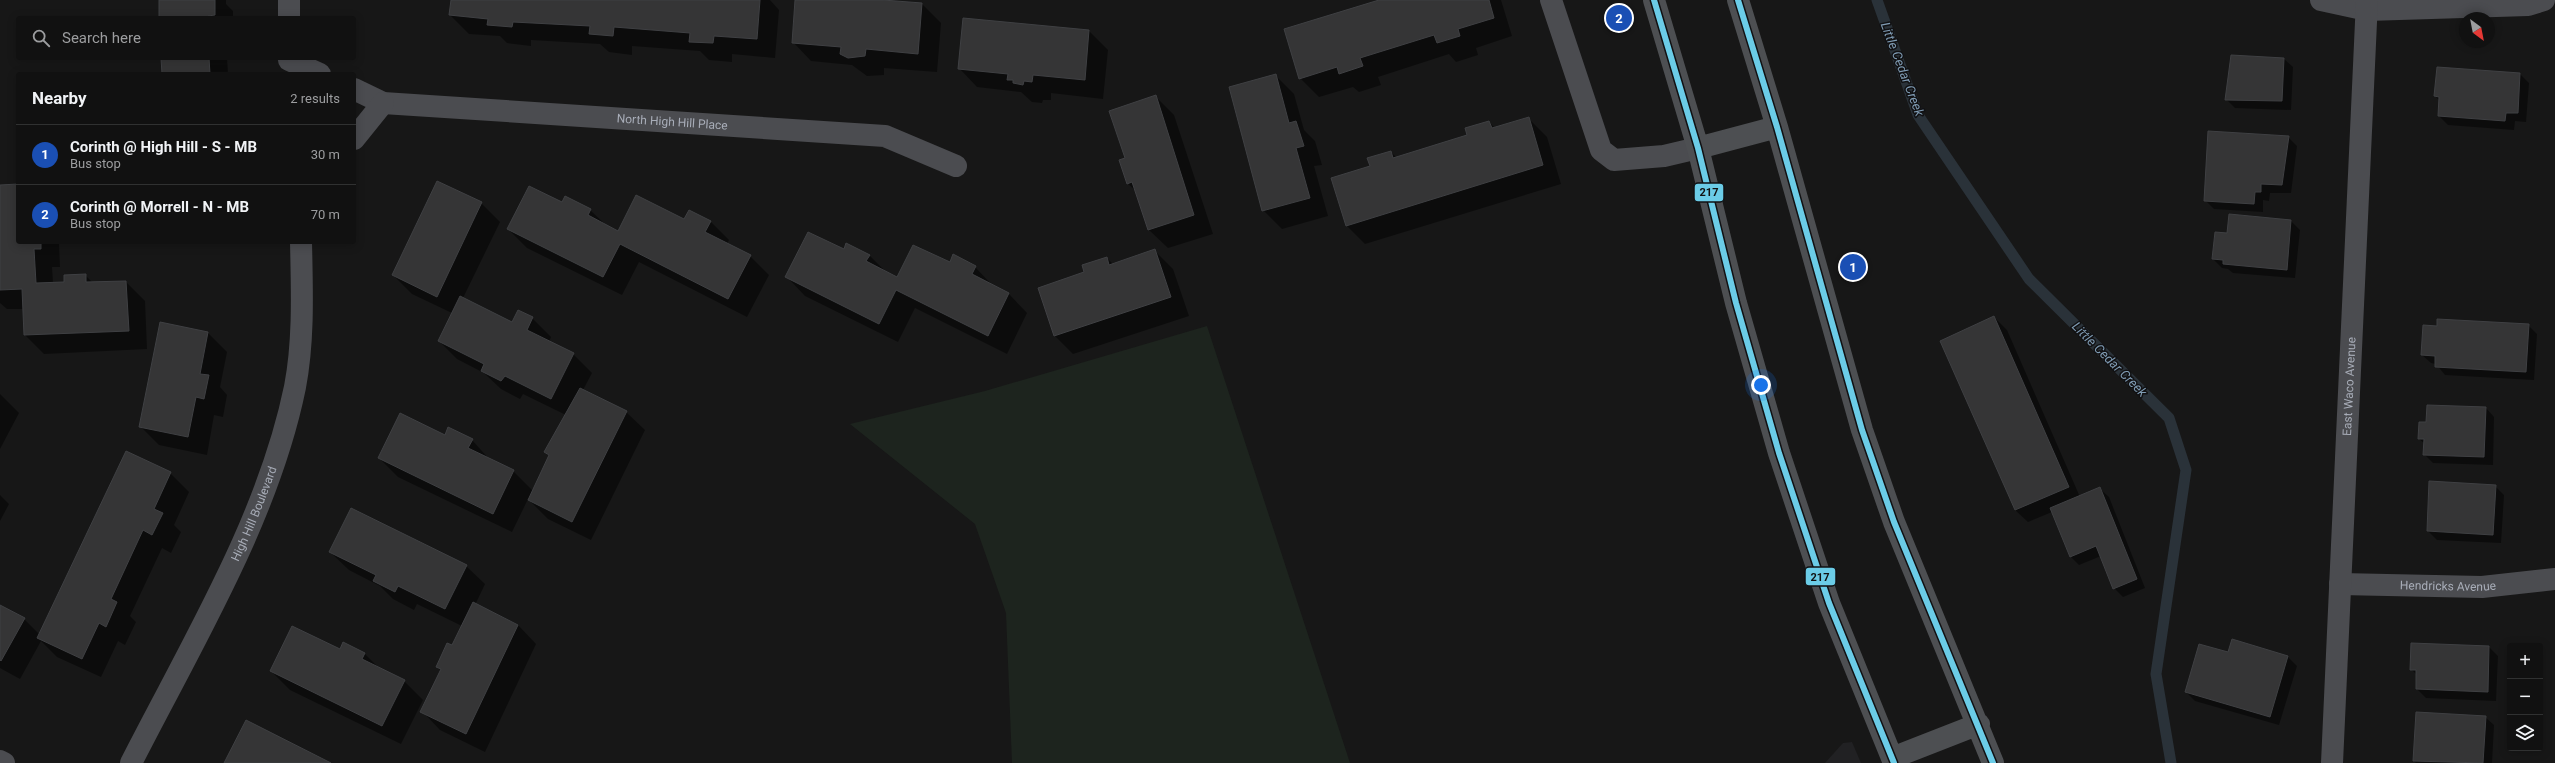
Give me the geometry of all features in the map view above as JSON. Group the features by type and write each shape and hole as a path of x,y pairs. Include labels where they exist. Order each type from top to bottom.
{"main road":[{"path":"1654,0 1698,148 1736,303 1779,453 1829,603 1893,760 1979,724"},
{"path":"1738,0 1777,128 1862,430 1894,522 1979,724 1993,763"},
{"path":"1698,148 1777,128"}],"street":[{"path":"289,0 289,16"},
{"path":"1551,0 1601,150 1614,160 1664,156 1698,148"},
{"path":"2321,0 2367,5 2528,5 2544,0"},
{"name":"East Waco Avenue","path":"2332,763 2367,5"},
{"path":"289,64 314,72"},
{"name":"North High Hill Place","path":"356,90 384,103 885,136 956,166"},
{"path":"356,137 384,103"},
{"name":"High Hill Boulevard","path":"131,763 250,530 282,439 295,386 302,316 301,244"},
{"name":"Hendricks Avenue","path":"2340,584 2482,587 2555,578"},
{"path":"0,761 4,763"}],"shaded area":[{"path":"1207,326 1350,763 1012,763 1006,613 975,524 850,424 985,391"},
{"path":"1852,742 1861,763 1825,763 1843,743"}],"building":[{"path":"159,0 215,0 215,15 159,16"},
{"path":"451,0 760,0 757,39 714,36 713,43 689,42 690,33 614,27 613,36 589,34 590,26 513,22 512,27 487,25 488,19 449,15"},
{"path":"795,0 883,0 922,3 918,54 866,49 865,56 848,58 840,54 841,47 792,43"},
{"path":"1379,0 1489,0 1494,18 1458,29 1460,36 1437,43 1434,35 1360,58 1363,66 1339,74 1337,67 1299,79 1284,29"},
{"path":"963,18 1089,30 1085,80 1033,75 1032,82 1024,81 1023,85 1013,83 1013,80 1007,80 1008,74 958,69"},
{"path":"2231,55 2284,58 2282,101 2225,100"},
{"path":"161,60 209,60 210,72 162,72"},
{"path":"2437,67 2520,73 2518,113 2506,113 2505,121 2438,116 2439,97 2434,96"},
{"path":"1276,74 1289,123 1296,121 1304,146 1296,148 1310,198 1262,211 1229,87"},
{"path":"1156,95 1194,215 1148,230 1132,182 1127,184 1119,160 1125,158 1109,111"},
{"path":"1529,117 1543,165 1346,226 1331,178 1370,166 1367,158 1391,151 1393,158 1467,135 1465,128 1489,121 1492,128"},
{"path":"2208,131 2289,136 2282,185 2261,184 2261,192 2255,192 2254,204 2204,201"},
{"path":"437,181 482,202 437,297 392,275"},
{"path":"16,184 16,244 41,244 41,249 34,249 36,283 64,282 64,275 86,274 86,282 126,281 129,331 24,335 22,289 0,290 0,185"},
{"path":"529,186 562,202 565,196 591,209 588,215 618,231 636,195 684,219 689,210 711,221 705,232 751,255 728,299 620,244 603,277 507,229"},
{"path":"2229,214 2291,220 2287,270 2223,264 2223,260 2212,259 2215,232 2227,233"},
{"path":"808,232 844,249 846,243 870,255 866,261 897,277 913,245 950,262 953,254 976,266 972,274 1009,293 988,336 896,290 879,324 785,277"},
{"path":"1155,249 1171,297 1054,336 1038,288 1084,272 1082,265 1107,257 1109,265"},
{"path":"460,296 512,322 518,310 533,317 527,330 574,353 551,399 505,376 501,381 481,371 484,364 438,341"},
{"path":"1994,316 2069,487 2015,510 1940,341"},
{"path":"2437,319 2529,324 2526,372 2435,367 2435,356 2421,355 2423,325 2437,326"},
{"path":"160,322 208,332 200,374 209,375 204,399 196,397 188,437 139,427"},
{"path":"580,388 627,411 572,522 528,500 549,455 544,452"},
{"path":"2427,405 2486,407 2484,457 2423,455 2424,439 2418,439 2419,422 2426,422"},
{"path":"400,413 445,435 448,427 473,439 468,448 514,470 493,514 378,458"},
{"path":"126,451 171,472 154,509 163,513 152,535 143,530 111,599 117,602 106,627 99,623 82,659 37,638"},
{"path":"2429,481 2496,485 2493,535 2427,531"},
{"path":"2100,487 2137,579 2113,589 2096,546 2070,557 2050,508"},
{"path":"351,508 467,565 445,609 398,586 395,592 373,581 376,575 329,552"},
{"path":"473,602 518,625 466,734 420,712 441,669 436,667 447,643 452,645"},
{"path":"0,605 25,618 1,661 0,660"},
{"path":"292,626 340,649 343,642 365,653 362,659 405,680 382,726 270,671"},
{"path":"2232,639 2288,656 2270,717 2185,692 2199,644 2228,652"},
{"path":"2411,643 2489,646 2488,692 2416,689 2416,670 2410,670"},
{"path":"2416,712 2486,716 2483,763 2413,761"},
{"path":"246,720 331,763 224,763"}],"waterway":[{"name":"Little Cedar Creek","path":"1877,0 1918,115 2029,279 2169,418 2186,470 2156,674 2171,763"}],"transit line":[{"name":"217","path":"1654,0 1698,148 1736,303 1779,453 1829,603 1894,763"},
{"name":"217","path":"1738,0 1777,127 1862,430 1894,522 1993,763"}],"place":[{"name":"Corinth @ Morrell - N - MB","path":"1619,18"},
{"name":"Corinth @ High Hill - S - MB","path":"1853,267"}]}
